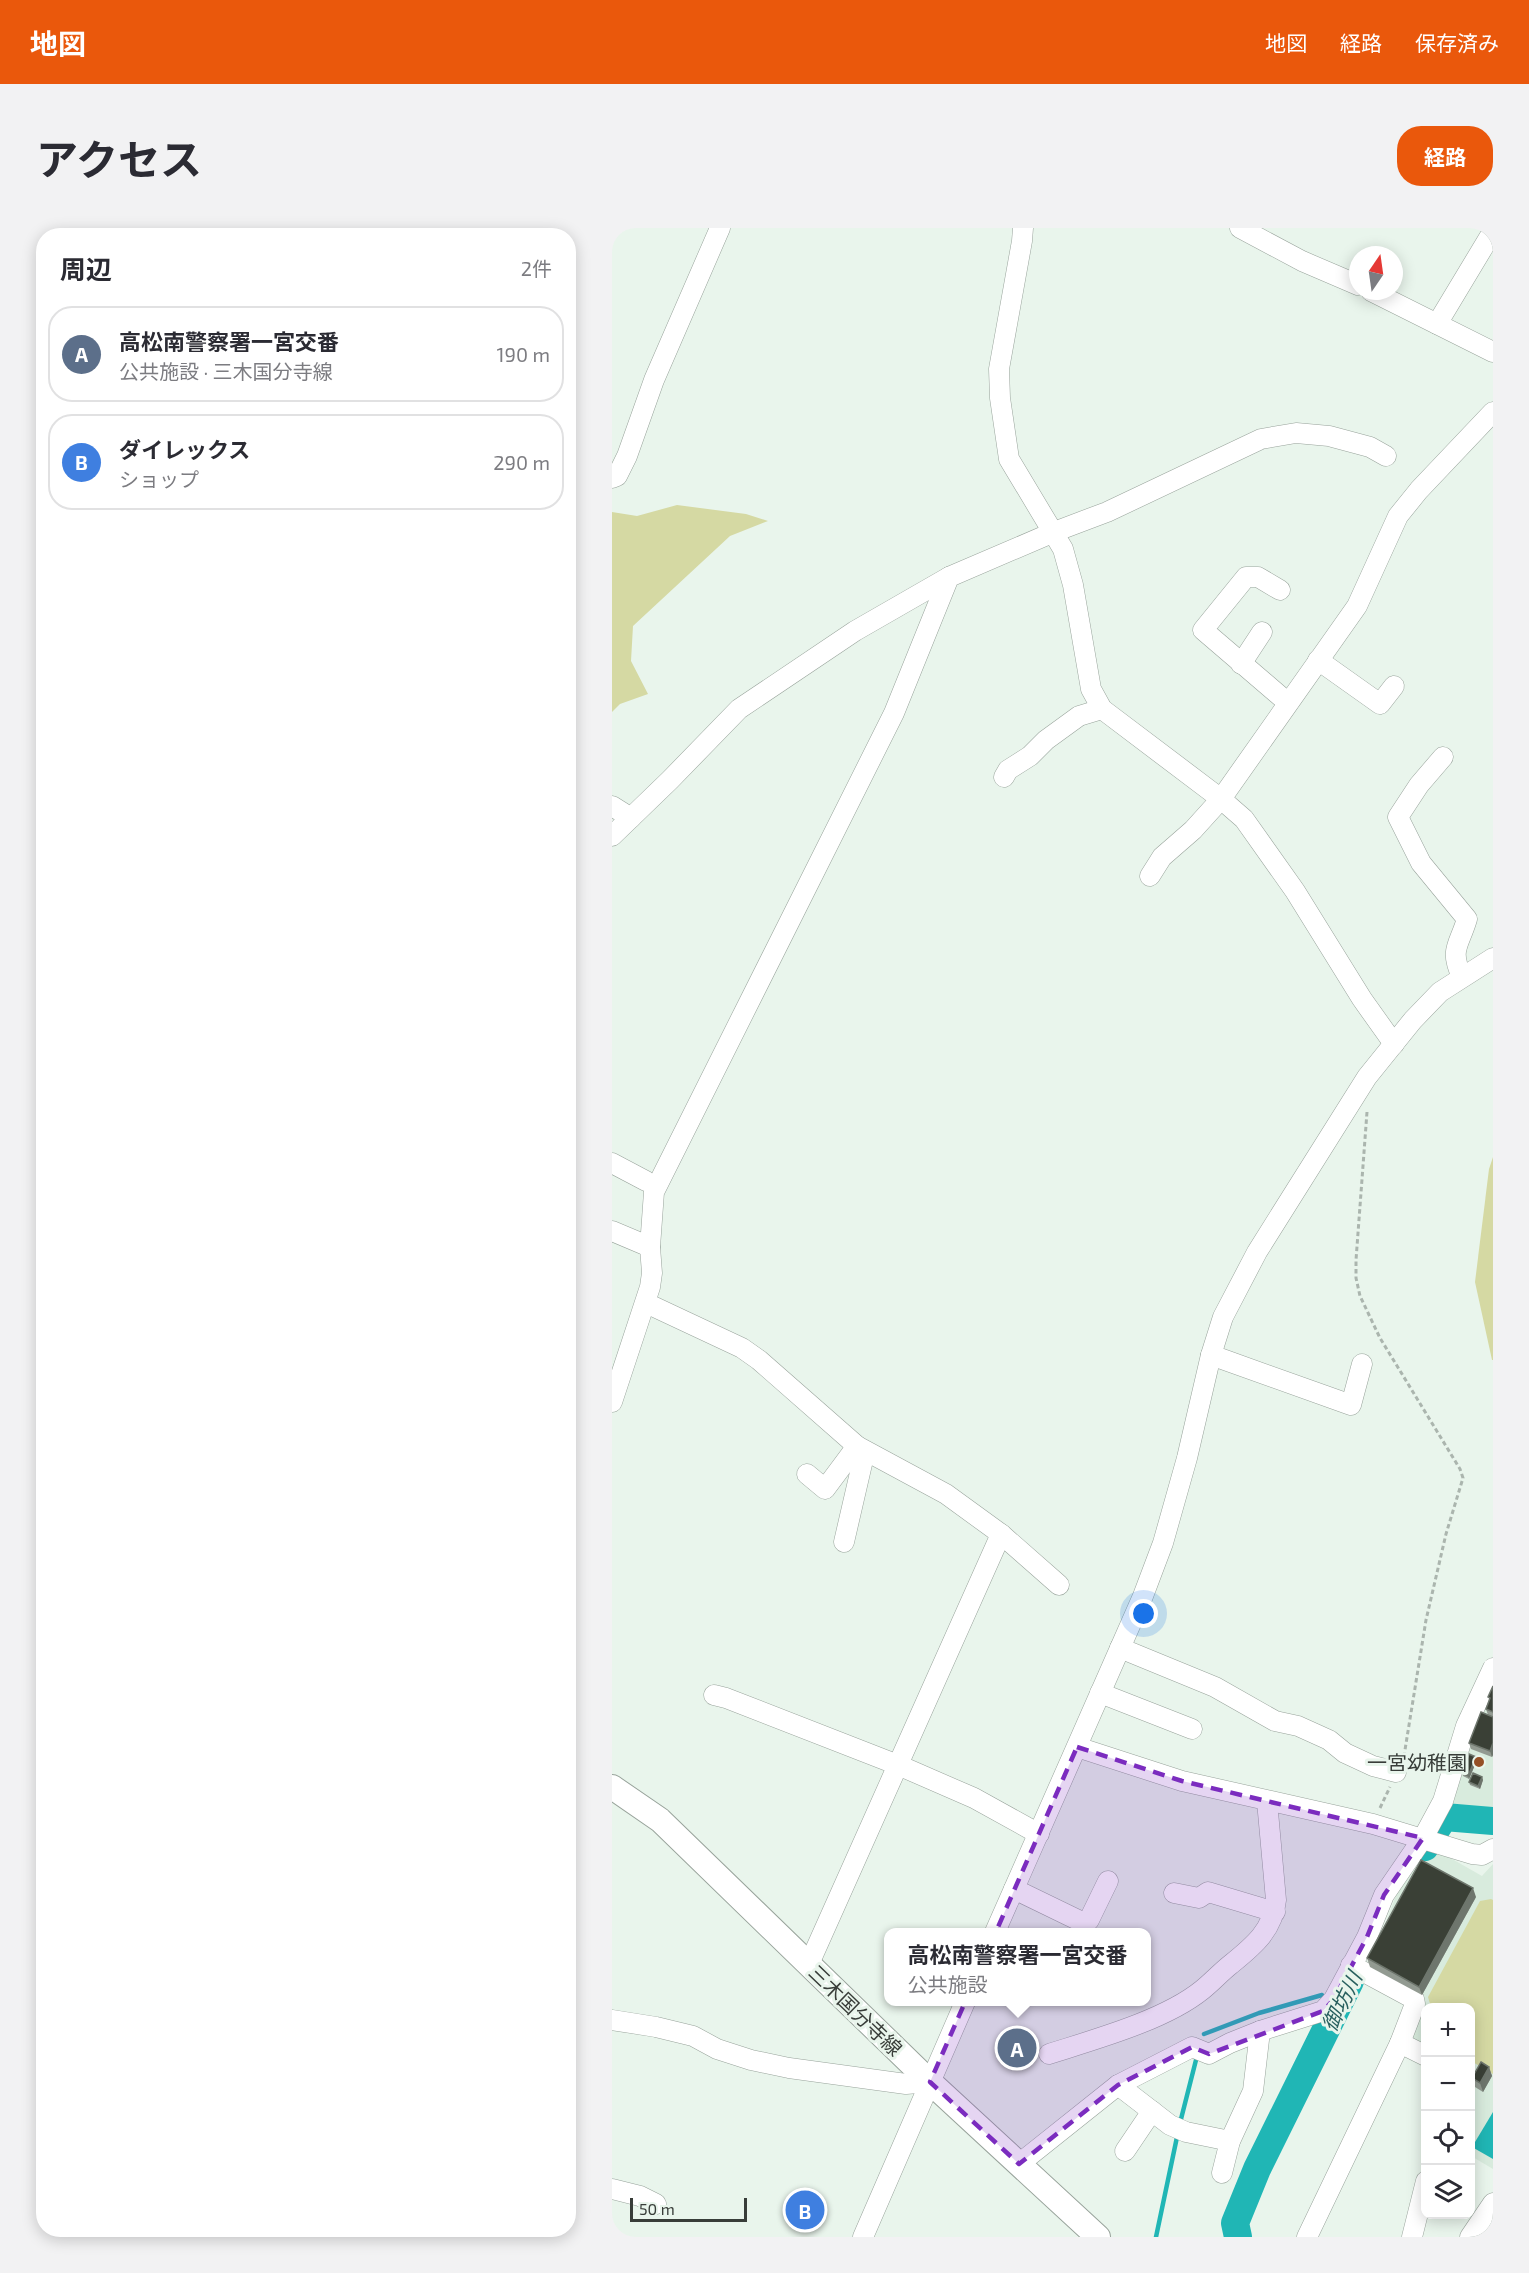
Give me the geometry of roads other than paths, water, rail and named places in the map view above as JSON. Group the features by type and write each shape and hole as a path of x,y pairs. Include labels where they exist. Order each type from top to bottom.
{"main road":[{"name":"三木国分寺線","path":"612,1787 660,1820 930,2082 1098,2237"}],"street":[{"path":"612,478 617,476 627,456 654,380 720,228"},
{"path":"1023,228 1021,251 999,369 1000,398 1009,459 1063,549 1073,585 1091,689 1102,709 1244,819 1295,891 1362,999 1394,1044"},
{"path":"1239,228 1302,261 1349,281"},
{"path":"1437,324 1493,231"},
{"path":"1389,300 1493,352"},
{"path":"1150,876 1162,857 1193,830 1221,799 1287,702 1357,606 1398,516 1419,490 1493,412"},
{"path":"612,836 739,709 855,631 949,577 1107,512 1261,439 1296,433 1329,436 1370,447 1386,456"},
{"path":"1280,590 1258,576 1246,578 1203,630 1287,702"},
{"path":"612,1402 646,1303 652,1273 650,1247 654,1192 894,712 949,577"},
{"path":"1241,664 1262,632"},
{"path":"1318,660 1380,704 1395,686"},
{"path":"1004,777 1008,770 1079,716 1102,709"},
{"path":"1443,757 1419,785 1398,817 1421,863 1467,919 1456,949 1455,961 1462,977"},
{"path":"612,806 631,818"},
{"path":"997,1928 1120,1648 1163,1543 1187,1458 1211,1355 1223,1317 1257,1252 1367,1077 1413,1020 1440,992 1493,958"},
{"path":"612,1163 646,1181"},
{"path":"612,1231 650,1247"},
{"path":"646,1303 742,1348 759,1360 861,1449 946,1494 1001,1533 1059,1585"},
{"path":"1211,1355 1351,1405 1362,1364"},
{"path":"807,1474 825,1489 861,1449"},
{"path":"844,1542 861,1449"},
{"path":"809,1964 1001,1533"},
{"path":"1120,1648 1215,1687 1275,1721 1298,1726 1329,1740 1345,1753 1373,1766 1396,1772"},
{"path":"1019,2164 1118,2085 1192,2048 1209,2054 1260,2031 1323,2011 1334,1999 1355,1967 1384,1895 1428,1840 1443,1802 1467,1726 1493,1668"},
{"path":"1100,1693 1192,1729"},
{"path":"714,1695 898,1765 974,1798 1039,1834"},
{"path":"1077,1747 1182,1781 1373,1824 1482,1856 1493,1849"},
{"path":"1049,2054 1108,2036 1183,2002 1202,1990 1259,1941 1275,1912 1276,1900 1267,1801"},
{"path":"1014,1889 1082,1922 1089,1920 1108,1881"},
{"path":"1174,1893 1199,1898 1208,1892 1275,1912"},
{"path":"1307,2237 1400,2043 1415,2004 1414,1999 1355,1967"},
{"path":"863,2237 963,2006"},
{"path":"612,2020 693,2036 717,2049 780,2066 906,2084 930,2082"},
{"path":"1222,2173 1230,2141 1253,2091 1260,2031"},
{"path":"1400,2043 1421,2053"},
{"path":"1118,2085 1170,2125 1186,2132 1230,2141"},
{"path":"1125,2151 1152,2111"},
{"path":"612,2189 640,2196 656,2204"},
{"path":"1412,2237 1421,2198"},
{"path":"1470,2237 1493,2203"}],"water":[{"path":"1493,2112 1493,2159 1475,2149 1475,2142"}],"waterway":[{"name":"御坊川","path":"1425,1847 1444,1817 1493,1821"},
{"name":"御坊川","path":"1238,2237 1235,2223 1257,2169 1350,1981"},
{"path":"1204,2034 1259,2013 1322,1995"},
{"path":"1180,2123 1196,2060"},
{"path":"1156,2237 1177,2137"}],"place":[{"name":"一宮幼稚園","path":"1479,1762"},
{"name":"高松南警察署一宮交番","path":"1017,2048"},
{"name":"ダイレックス","path":"805,2210"}]}
